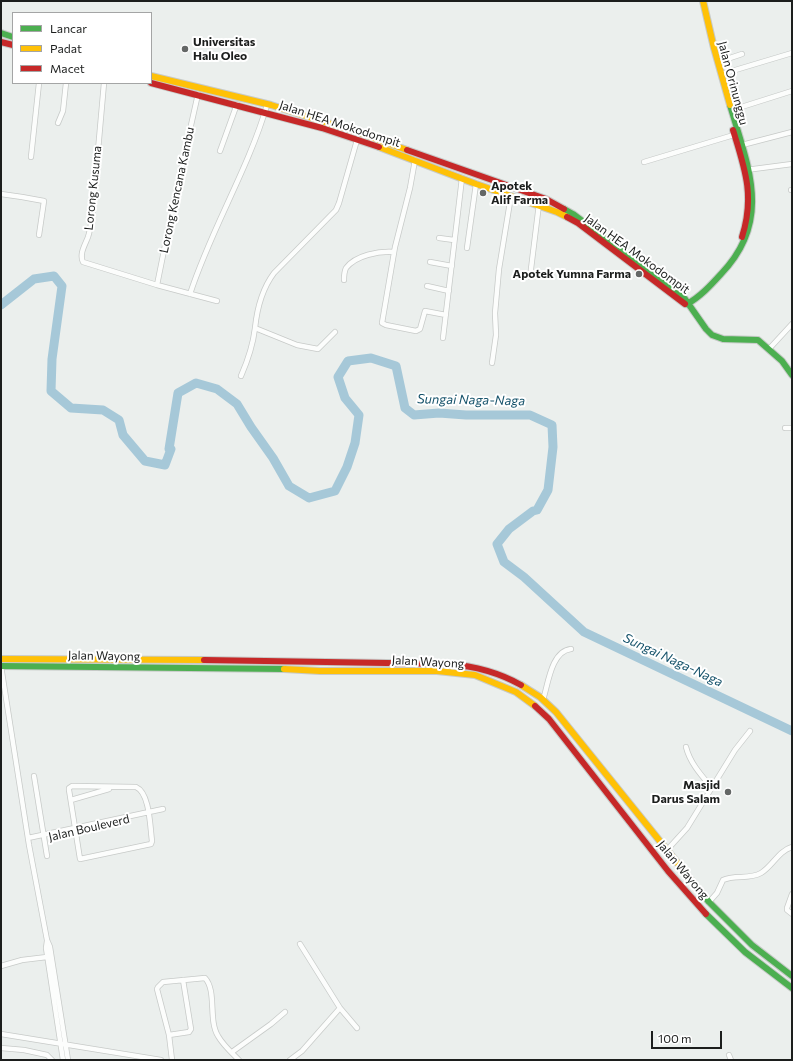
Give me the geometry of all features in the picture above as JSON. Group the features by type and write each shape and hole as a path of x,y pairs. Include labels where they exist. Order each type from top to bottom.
{"street":[{"name":"Jalan Orinunggu","path":"699,1 747,170"},
{"name":"Jalan Orinunggu","path":"687,304 732,258 744,232 749,206 747,170 742,145 737,134 722,74 714,52 703,1"},
{"path":"1,34 12,37"},
{"path":"1,42 12,46"},
{"path":"722,74 792,53"},
{"path":"718,62 742,54"},
{"name":"Jalan HEA Mokodompit","path":"152,76 267,105 380,140 521,189 556,204 573,214 685,300 687,304"},
{"name":"Jalan HEA Mokodompit","path":"152,83 265,112 357,140 415,160 476,184 539,204 578,223 687,304"},
{"path":"31,157 39,84"},
{"path":"58,123 63,111 66,84"},
{"name":"Lorong Kusuma","path":"104,84 92,218 81,258 86,264 157,285"},
{"path":"732,110 792,90"},
{"name":"Lorong Kencana Kambu","path":"157,285 198,94"},
{"path":"220,151 236,104"},
{"path":"190,294 231,193 256,140 267,105"},
{"path":"742,145 792,132"},
{"path":"644,162 737,134"},
{"path":"241,376 253,345 256,316 268,280 336,210 357,140"},
{"path":"378,147 380,140"},
{"path":"423,164 426,156"},
{"path":"415,160 410,188 394,252 382,323 416,330 420,329 425,311 446,316"},
{"path":"747,170 792,164"},
{"path":"443,338 462,178"},
{"path":"467,248 476,184"},
{"path":"1,194 43,201 44,204 39,235"},
{"path":"492,363 496,335 495,313 499,269 511,196"},
{"path":"530,277 539,204"},
{"path":"439,238 454,240"},
{"path":"344,280 346,268 361,257 372,254 394,252"},
{"path":"430,262 452,266"},
{"path":"157,285 217,301"},
{"path":"427,286 449,291"},
{"path":"687,304 706,331 713,336 734,340 758,340 782,361 792,376"},
{"path":"769,349 792,324"},
{"path":"255,328 297,345 314,348 321,346 335,332"},
{"path":"785,428 792,428"},
{"path":"543,700 554,664 564,651 571,649"},
{"name":"Jalan Wayong","path":"1,659 225,660 448,664 482,669 513,680 532,691 561,718 709,902 766,957 792,976"},
{"path":"1,666 28,840 47,940 50,947 63,1044 63,1060"},
{"name":"Jalan Wayong","path":"1,666 262,668 320,671 432,671 475,676 489,680 516,692 530,701 549,719 696,905 745,952 792,988"},
{"path":"667,850 687,828 735,750 750,731"},
{"path":"686,747 692,762 712,788"},
{"path":"34,776 47,856"},
{"path":"72,786 113,788 136,787 142,792 145,797 148,813 152,841 151,844 82,860 80,858 69,788 72,786"},
{"path":"70,800 113,788"},
{"name":"Jalan Bouleverd","path":"28,840 163,809"},
{"path":"709,902 717,893 723,880 747,877 762,873 782,852 792,847"},
{"path":"792,894 786,908 792,914"},
{"path":"723,931 731,924"},
{"path":"47,940 47,957 63,1044 68,1060"},
{"path":"300,944 340,1008 357,1028"},
{"path":"1,966 22,960 47,957"},
{"path":"172,1060 169,1035 157,990 158,987 162,982 205,978 207,980 215,1028 218,1036 239,1060"},
{"path":"169,1035 189,1032 191,1029 183,980"},
{"path":"290,1060 302,1051 340,1008"},
{"path":"232,1052 285,1012"},
{"path":"1,1034 161,1060"},
{"path":"1,1048 47,1055 52,1060"}],"waterway":[{"name":"Sungai Naga-Naga","path":"1,305 34,279 54,276 62,286 52,359 51,391 71,408 103,410 119,420 123,435 145,461 165,465 171,449 169,449 178,393 196,383 217,389 237,404 273,458 289,486 309,498 335,491 347,467 355,443 359,415 345,398 338,377 348,361 371,358 396,366 405,408 414,415 439,413 466,415 530,415 552,425 553,447 548,490 537,510 533,511 509,529 497,544 504,562 524,577 584,632 792,731"}],"traffic: fast":[{"path":"1,33 12,37"},
{"path":"687,304 696,298 721,274 737,254 747,234 751,213 752,192 744,150 730,105"},
{"path":"564,209 573,214 685,299 706,329 712,335 723,339 758,340 782,361 792,375"},
{"path":"1,666 284,669"},
{"path":"692,881 709,902 752,945 792,976"},
{"path":"706,914 745,952 792,988"}],"traffic: slow":[{"path":"703,1 730,105"},
{"path":"152,76 271,105 360,133 407,150"},
{"path":"379,147 567,217"},
{"path":"1,659 204,660"},
{"path":"284,669 320,671 437,671 475,675 516,692 535,706"},
{"path":"521,685 540,697 556,712 692,881"}],"traffic: jam":[{"path":"1,42 12,45"},
{"path":"152,83 322,128 379,147"},
{"path":"733,130 745,170 747,183 748,208 742,237"},
{"path":"407,150 546,199 564,209"},
{"path":"567,217 578,223 685,304"},
{"path":"204,660 448,664 486,670 521,685"},
{"path":"535,706 549,719 668,871 706,914"}],"place":[{"name":"Universitas Halu Oleo","path":"185,49"},
{"name":"Apotek Alif Farma","path":"483,193"},
{"name":"Apotek Yumna Farma","path":"639,274"},
{"name":"Masjid Darus Salam","path":"728,792"}]}
